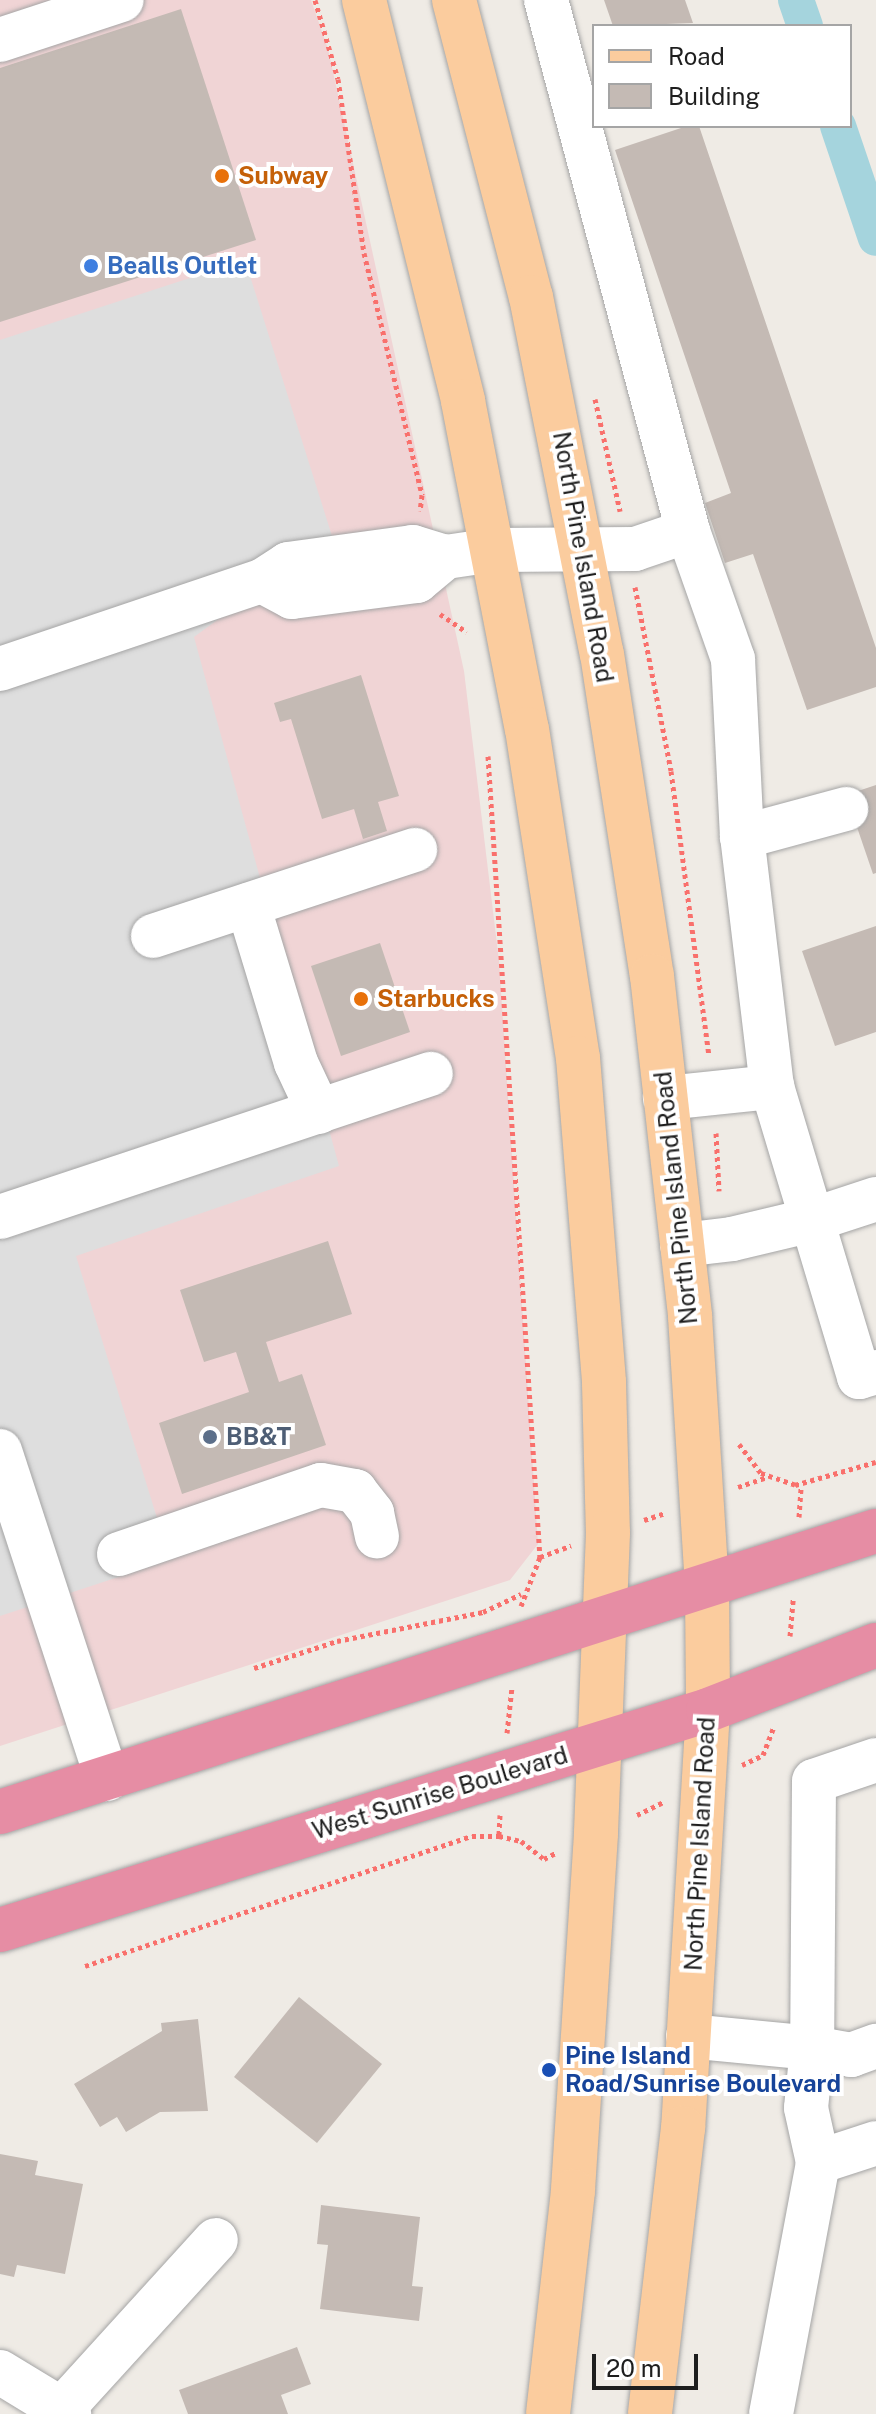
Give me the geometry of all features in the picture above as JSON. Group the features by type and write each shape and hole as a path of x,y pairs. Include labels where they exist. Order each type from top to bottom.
{"highway":[{"path":"0,1812 876,1531"},
{"name":"West Sunrise Boulevard","path":"0,1930 708,1710 876,1645"}],"main road":[{"path":"364,0 459,385 527,729 578,1058 604,1383 604,1619 599,1743 573,2191 548,2414"},
{"name":"North Pine Island Road","path":"454,0 531,297 602,654 665,1098 682,1245 707,1587 708,1710 688,2036 650,2414"}],"street":[{"path":"0,40 122,0"},
{"path":"546,0 688,531 733,659 742,837 772,1087 859,1377 876,1372"},
{"path":"0,669 262,581 288,564 413,547 435,559 493,550 635,549 688,531"},
{"path":"742,837 846,809"},
{"path":"153,936 415,850"},
{"path":"248,905 296,1063 319,1112"},
{"path":"0,1217 431,1074"},
{"path":"665,1098 772,1087"},
{"path":"682,1245 732,1239 812,1220 876,1199"},
{"path":"0,1451 18,1572 107,1779"},
{"path":"119,1554 321,1485 355,1491 372,1513 377,1536"},
{"path":"771,2414 818,2162 806,2108 812,2048 814,1781 876,1760"},
{"path":"688,2036 812,2048 851,2055 876,2046"},
{"path":"818,2162 876,2143"},
{"path":"0,2372 66,2411 216,2240"}],"path":[{"path":"315,0 338,79 364,253 435,559 437,613 463,626 471,648"},
{"path":"487,744 540,1557"},
{"path":"254,1668 337,1641 483,1612 522,1593"},
{"path":"85,1966 472,1836 499,1836"}],"shaded area":[{"path":"0,0 311,0 328,49 464,671 499,961 538,1544 510,1580 0,1746"},
{"path":"245,260 332,536 194,637 339,1166 76,1256 170,1560 0,1616 0,340"}],"building":[{"path":"604,0 685,0 693,23 666,24 612,24"},
{"path":"181,9 256,240 0,322 0,68"},
{"path":"681,128 700,128 876,648 876,687 807,710 753,554 725,563 705,503 731,493 615,150"},
{"path":"361,675 399,796 378,802 387,831 363,839 354,809 322,819 291,719 280,722 274,703"},
{"path":"876,785 876,873 873,874 846,795"},
{"path":"876,926 876,1032 835,1046 802,951"},
{"name":"Starbucks","path":"380,943 410,1032 341,1056 311,966"},
{"path":"328,1241 352,1314 266,1342 279,1382 302,1374 326,1445 182,1494 159,1423 249,1392 236,1352 204,1362 180,1290"},
{"path":"299,1997 382,2064 317,2143 234,2077"},
{"path":"198,2019 208,2111 160,2112 126,2132 117,2117 100,2127 74,2084 162,2031 161,2023"},
{"path":"0,2154 38,2161 35,2175 83,2184 65,2274 17,2265 14,2277 0,2274"},
{"path":"321,2205 420,2217 412,2286 423,2287 419,2321 320,2309 328,2245 317,2244"},
{"path":"297,2347 311,2384 281,2395 288,2414 188,2414 179,2390"}],"waterway":[{"path":"796,0 804,24"},
{"path":"839,128 876,238"}],"place":[{"name":"Subway","path":"222,176"},
{"name":"Bealls Outlet","path":"91,266"},
{"name":"Starbucks","path":"361,999"},
{"name":"BB&T","path":"210,1437"},
{"name":"Pine Island Road/Sunrise Boulevard","path":"549,2070"}]}
